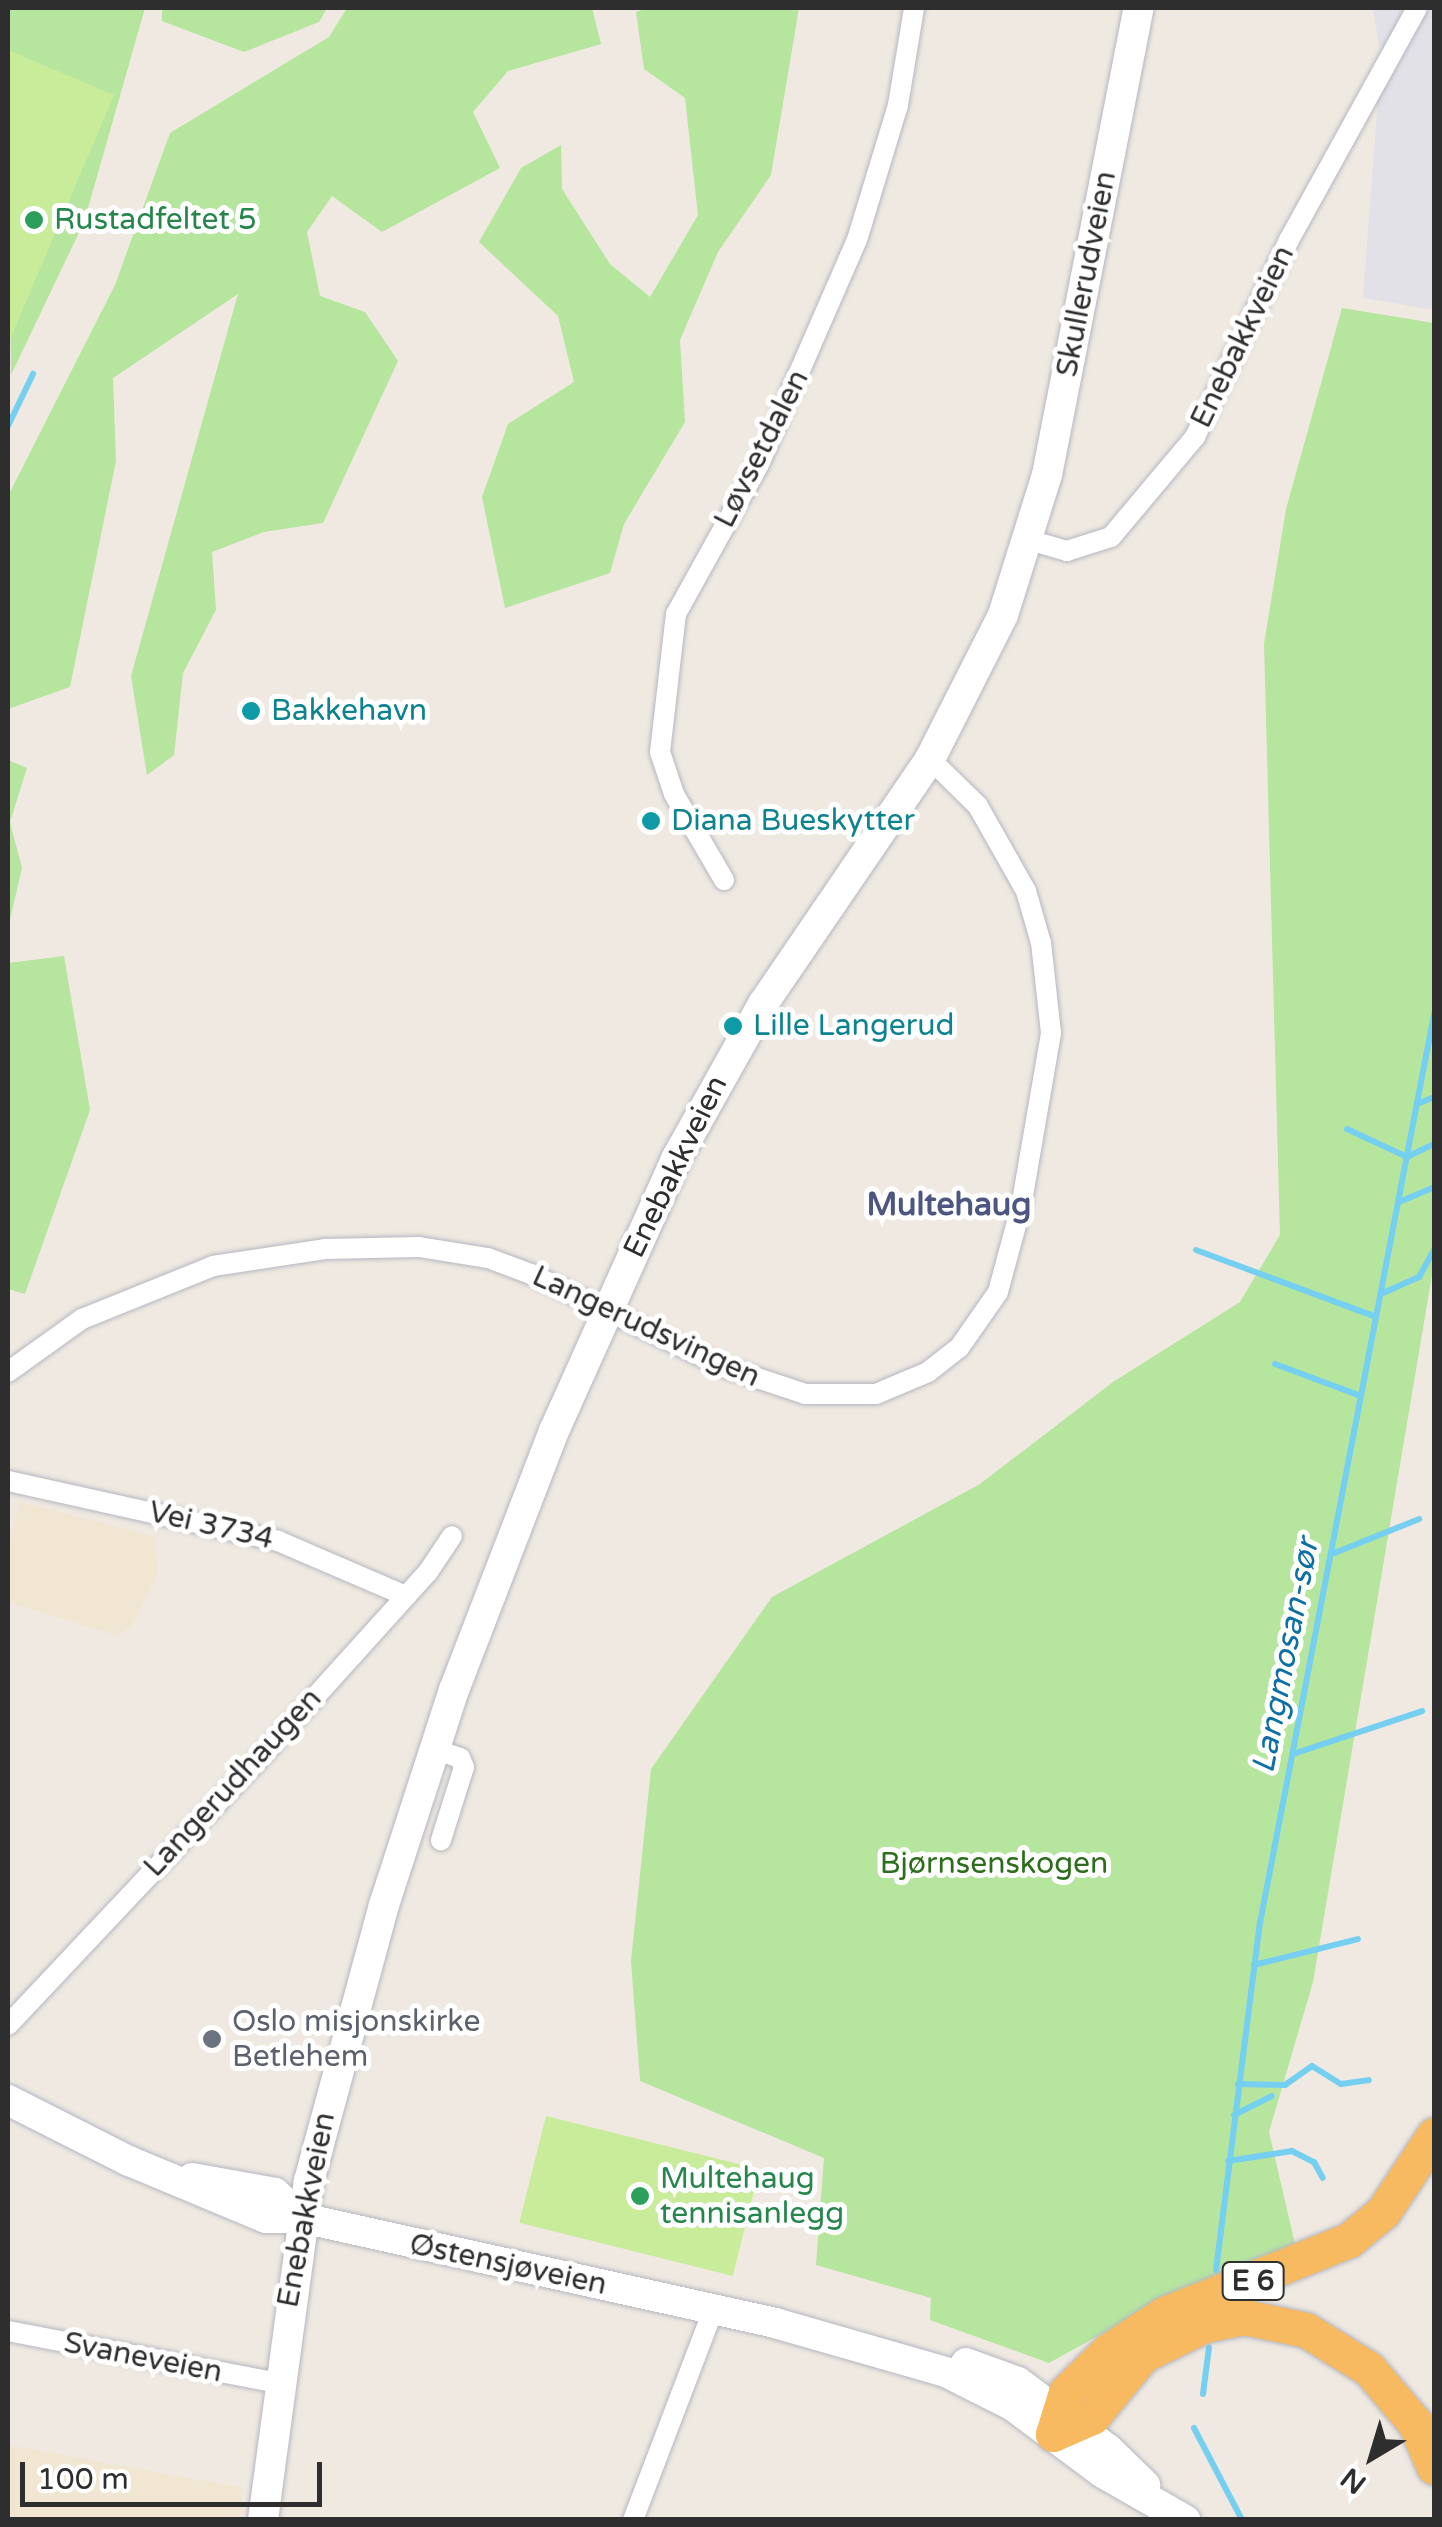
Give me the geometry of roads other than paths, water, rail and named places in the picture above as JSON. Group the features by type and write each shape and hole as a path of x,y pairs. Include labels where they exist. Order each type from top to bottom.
{"highway":[{"name":"E 6","path":"1062,2424 1072,2382 1136,2329 1349,2240 1383,2212 1434,2135"},
{"name":"E 6","path":"1062,2424 1132,2365 1172,2338 1224,2320 1270,2320 1306,2330 1369,2369 1415,2423 1434,2467"}],"main road":[{"name":"Skullerudveien","path":"1030,540 1140,8"},
{"name":"Enebakkveien","path":"263,2520 302,2218 331,2089 434,1750 508,1544 606,1312 725,1067 930,759 990,646 1030,540"},
{"name":"Østensjøveien","path":"8,2100 258,2216 302,2218 803,2330 845,2329 923,2348 1018,2382 1062,2424 1185,2520"}],"street":[{"name":"Løvsetdalen","path":"724,880 674,794 660,752 676,614 767,448 857,240 898,105 914,8"},
{"name":"Enebakkveien","path":"1030,540 1068,551 1111,537 1194,437 1289,240 1417,8"},
{"name":"Langerudsvingen","path":"8,1372 53,1336 133,1294 259,1255 419,1247 488,1258 765,1384 838,1398 911,1382 959,1348 998,1292 1022,1207 1045,1086 1050,1003 1041,943 1018,874 978,806 930,759"},
{"name":"Vei 3734","path":"8,1481 278,1541 406,1596"},
{"name":"Langerudhaugen","path":"8,2025 406,1596 452,1536"},
{"path":"434,1750 457,1756 464,1767 440,1840"},
{"path":"633,2520 713,2310"},
{"name":"Svaneveien","path":"8,2331 278,2383"}],"waterway":[{"path":"8,426 33,374"},
{"name":"Langmosan-sør","path":"1216,2270 1260,1923 1434,1014"},
{"path":"1417,1104 1434,1097"},
{"path":"1347,1129 1407,1157 1434,1144"},
{"path":"1399,1202 1434,1187"},
{"path":"1196,1250 1376,1317"},
{"path":"1381,1294 1419,1277 1434,1250"},
{"path":"1275,1364 1361,1396"},
{"path":"1332,1554 1419,1519"},
{"path":"1293,1754 1422,1711"},
{"path":"1254,1965 1358,1939"},
{"path":"1238,2084 1285,2085 1312,2066 1341,2084 1369,2080"},
{"path":"1234,2115 1272,2096"},
{"path":"1228,2161 1292,2151 1314,2162 1323,2178"},
{"name":"Langmosan-sør","path":"1203,2394 1209,2347"},
{"name":"Langmosan-sør","path":"1194,2428 1242,2520"}],"place":[{"name":"Rustadfeltet 5","path":"34,220"},
{"name":"Bakkehavn","path":"251,711"},
{"name":"Diana Bueskytter","path":"651,821"},
{"name":"Lille Langerud","path":"733,1026"},
{"name":"Oslo misjonskirke Betlehem","path":"212,2039"},
{"name":"Multehaug tennisanlegg","path":"640,2196"}],"district":[{"name":"Multehaug","path":"949,1205"}],"park label":[{"name":"Bjørnsenskogen","path":"994,1864"}]}
